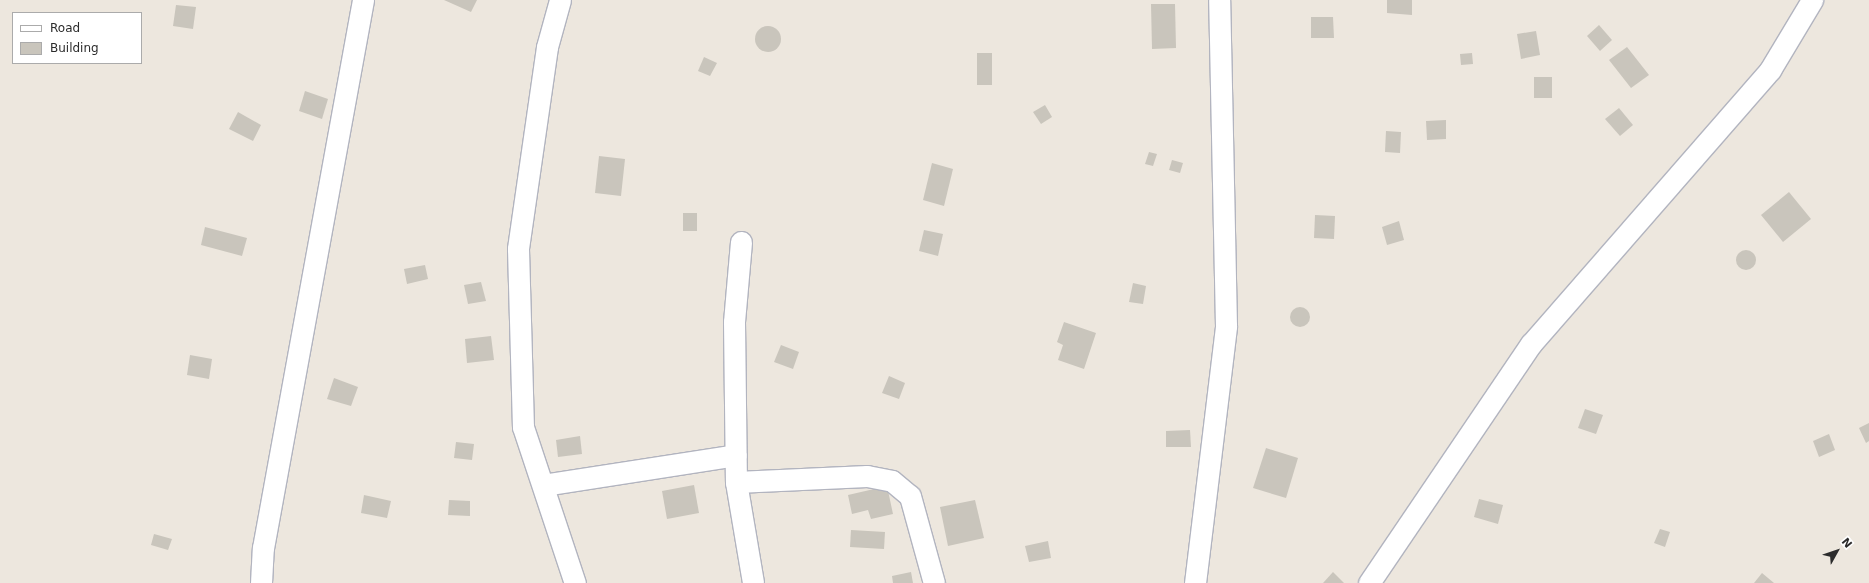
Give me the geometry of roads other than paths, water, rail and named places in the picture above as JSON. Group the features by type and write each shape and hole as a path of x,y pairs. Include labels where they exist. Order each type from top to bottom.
{"street":[{"path":"261,583 263,548 363,0"},
{"path":"560,0 547,47 518,249 524,426 575,583"},
{"path":"1195,583 1226,326 1219,0"},
{"path":"1369,583 1531,344 1770,70 1812,0"},
{"path":"741,242 734,322 736,482 753,583"},
{"path":"543,485 736,455"},
{"path":"736,482 867,476 892,481 910,496 934,583"}]}
